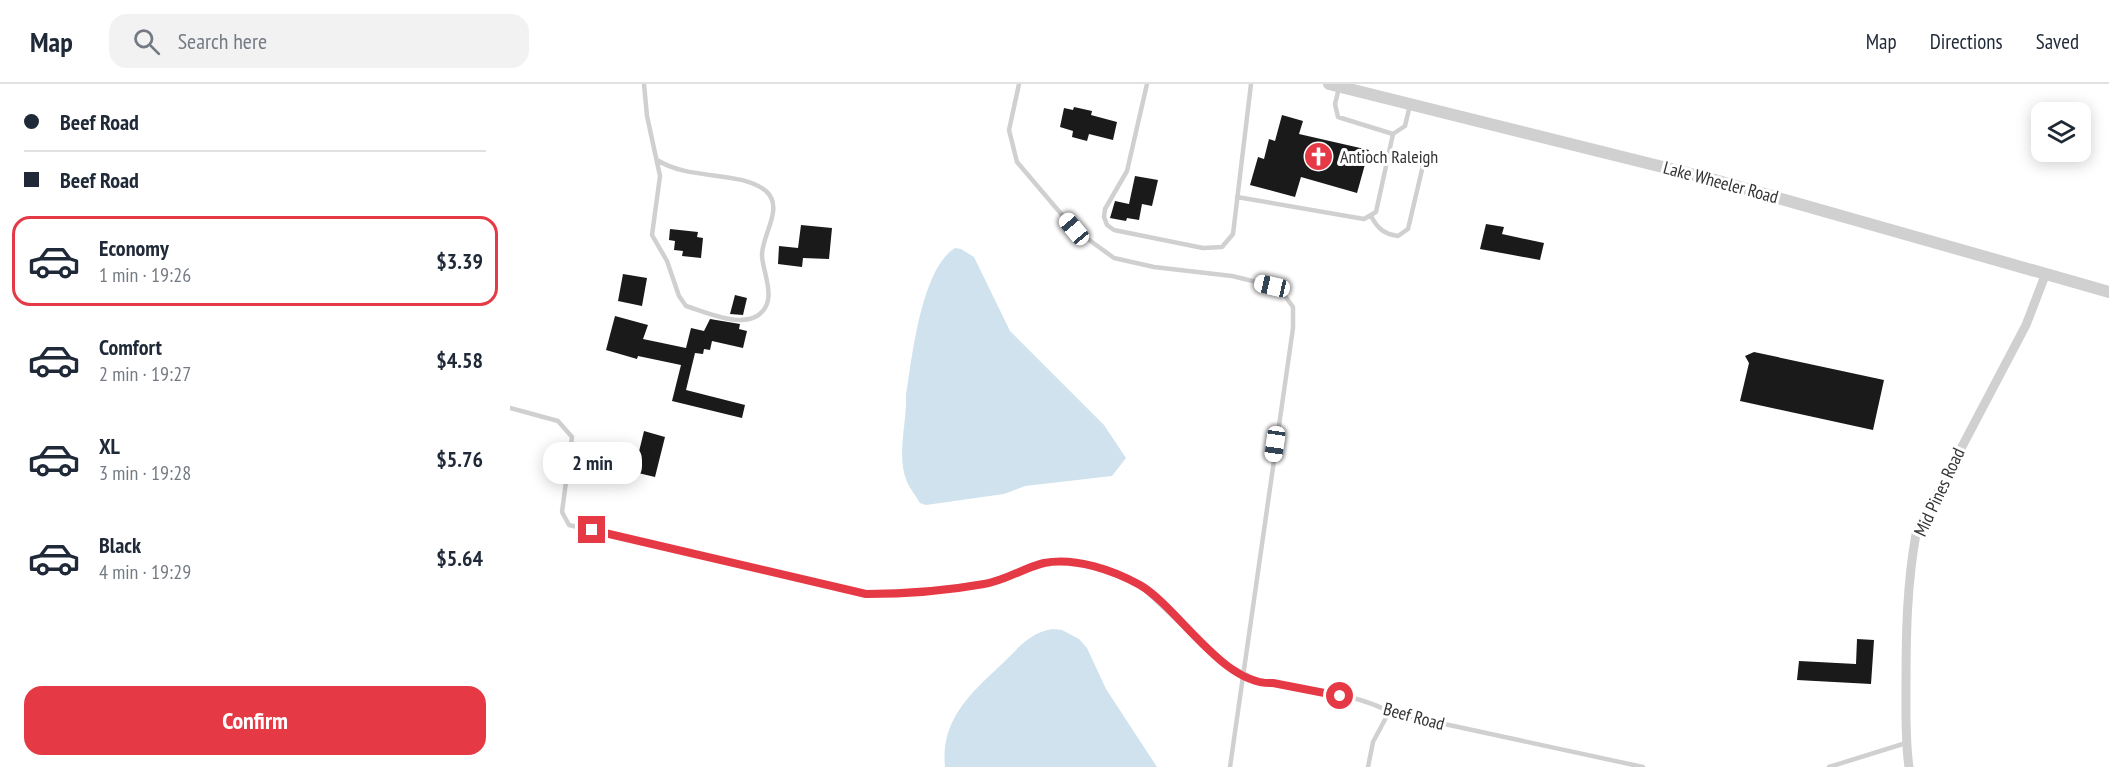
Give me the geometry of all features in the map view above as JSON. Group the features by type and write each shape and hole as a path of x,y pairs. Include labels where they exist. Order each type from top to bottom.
{"street":[{"name":"Lake Wheeler Road","path":"1342,86 1410,105 1696,175 2109,292"},
{"name":"Mid Pines Road","path":"1909,767 1906,743 1906,633 1909,570 1916,534 2026,325 2046,273"}],"lane":[{"path":"644,84 647,116 660,176 652,235 667,261 679,296 686,306 735,319 749,320 760,314 766,304 769,289 762,257 763,243 774,207 768,193 755,184 683,172 669,168 657,160"},
{"path":"1019,84 1009,130 1017,162 1074,229 1114,258 1154,267 1232,276 1272,286 1283,293 1293,306 1293,328 1230,767"},
{"path":"1147,84 1127,171 1105,209 1104,217 1107,225 1113,230 1203,248 1222,246 1233,234 1251,84"},
{"path":"1342,86 1335,104 1338,117 1394,134"},
{"path":"1237,197 1364,219 1371,216 1376,212 1394,134 1404,126 1410,105"},
{"path":"1371,216 1377,226 1387,235 1398,236 1408,229 1425,157"},
{"name":"Beef Road","path":"510,408 558,421 572,437 562,512 569,525 866,594 896,594 986,584 1044,563 1070,562 1099,568 1141,586 1220,661 1264,684 1273,683 1340,696 1382,707 1389,712 1643,767"},
{"path":"1368,767 1373,742 1389,712"},
{"path":"1829,767 1906,743"}],"water":[{"path":"955,248 974,257 1010,331 1104,425 1126,458 1112,476 1025,486 1004,494 926,505 920,503 907,482 902,461 906,396 915,338 926,294 943,259"},
{"path":"1053,629 1062,630 1079,639 1087,648 1106,689 1157,767 945,767 948,735 953,721 970,696 1026,641 1038,633"}],"building":[{"path":"1074,107 1092,111 1091,115 1117,122 1113,140 1089,134 1087,141 1072,137 1073,131 1060,127 1064,108 1073,110"},
{"name":"Antioch Raleigh","path":"1282,115 1303,121 1299,134 1369,150 1357,193 1301,177 1295,197 1250,185 1258,157 1264,159 1269,139 1275,141"},
{"path":"1135,176 1158,180 1152,206 1142,204 1139,220 1127,218 1126,221 1110,218 1115,201 1129,204"},
{"path":"1486,224 1504,227 1502,234 1544,243 1540,260 1480,249"},
{"path":"801,225 832,228 829,259 803,258 802,267 778,264 779,246 798,248"},
{"path":"670,229 698,232 697,237 703,238 701,258 682,256 683,251 674,250 675,241 669,240"},
{"path":"623,274 647,278 642,306 618,301"},
{"path":"735,295 747,298 743,315 730,314"},
{"path":"615,316 648,325 643,339 686,348 691,328 704,331 710,319 740,324 739,329 747,331 743,348 712,341 710,350 704,349 703,354 695,353 686,390 745,405 742,418 672,401 681,365 638,356 637,359 606,350"},
{"path":"1754,352 1884,380 1873,430 1740,401 1749,363 1745,356"},
{"path":"644,431 665,437 655,477 634,472"},
{"path":"1857,639 1874,640 1871,684 1797,680 1799,661 1856,664"}],"place":[{"name":"Antioch Raleigh","path":"1319,156"}],"route":[{"path":"592,530 866,594 896,594 986,584 1044,563 1070,562 1099,568 1141,586 1220,661 1243,674 1264,684 1273,683 1340,696"}]}
